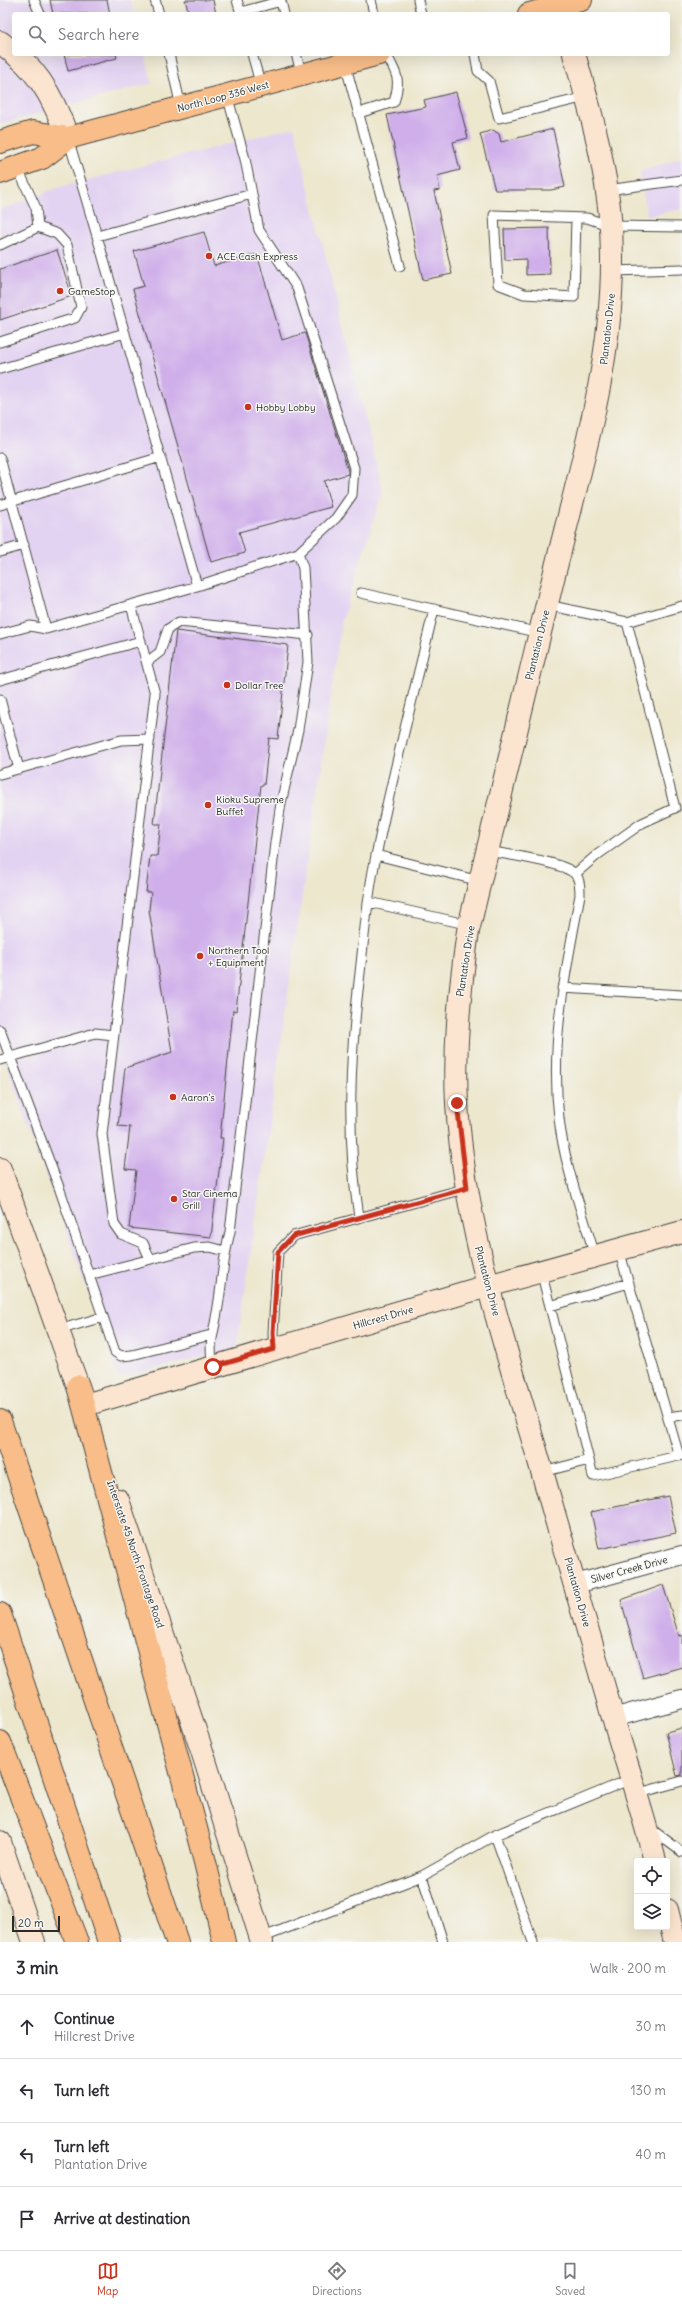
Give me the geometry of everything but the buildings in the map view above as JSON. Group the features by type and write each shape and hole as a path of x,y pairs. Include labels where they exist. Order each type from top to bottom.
{"main road":[{"path":"538,12 581,0"},
{"name":"North Loop 336 West","path":"8,170 42,158 68,138 372,56"},
{"name":"North Loop 336 West","path":"0,142 33,132 68,138"},
{"path":"81,1395 206,1862 224,1942"},
{"path":"0,1421 176,1942"},
{"path":"0,1614 109,1942"},
{"path":"0,1742 77,1942"}],"street":[{"path":"0,42 12,50"},
{"path":"22,56 43,83 54,103 68,138"},
{"name":"Plantation Drive","path":"575,56 587,97 603,161 611,226 612,271 603,367 470,925 459,995 456,1048 457,1103 472,1218 488,1286 576,1584 654,1858"},
{"name":"Interstate 45 North Frontage Road","path":"0,1169 81,1395 202,1751 262,1940"},
{"name":"Hillcrest Drive","path":"81,1395 213,1367 488,1286 682,1232"},
{"name":"Silver Creek Drive","path":"576,1584 682,1555"},
{"path":"613,1718 682,1699"},
{"path":"0,1842 34,1942"},
{"path":"670,1922 675,1942"}],"lane":[{"path":"34,0 39,12"},
{"path":"156,0 159,12"},
{"path":"237,0 241,12"},
{"path":"371,0 374,12"},
{"path":"418,0 421,12"},
{"path":"244,12 281,1 284,12"},
{"path":"169,56 181,107"},
{"path":"253,56 261,86"},
{"path":"297,56 302,75"},
{"path":"359,113 394,102 399,85 396,72 387,56"},
{"path":"475,56 478,71 489,81 499,118 587,97"},
{"path":"346,63 400,266"},
{"path":"0,634 30,626 46,629 198,586 298,553 336,518 352,495 354,468 297,288 259,230 245,159 227,95"},
{"path":"68,138 198,586"},
{"path":"8,170 36,208 38,227"},
{"path":"607,190 682,180"},
{"path":"97,236 252,194"},
{"path":"576,218 574,297 524,294 498,284 494,215 586,218 611,226 682,227"},
{"path":"0,245 38,227 56,234 67,245 81,307 75,318 0,342"},
{"path":"612,271 682,269"},
{"path":"0,369 125,333"},
{"path":"0,505 161,457"},
{"path":"0,458 46,629"},
{"path":"0,552 24,545"},
{"path":"213,1367 209,1347 216,1319 225,1251 230,1232 275,843 281,803 298,730 308,662 308,635 303,568 298,553"},
{"path":"361,593 540,633"},
{"path":"131,605 155,694 102,1134 114,1224 121,1234 143,1243 150,1259"},
{"path":"547,605 627,622 682,606"},
{"path":"359,1217 355,1191 349,1106 352,1039 376,855 434,609"},
{"path":"147,662 160,652 168,629 179,622 308,635"},
{"path":"575,874 597,855 642,823 675,808 627,622"},
{"path":"0,680 141,641"},
{"path":"0,699 19,769"},
{"path":"0,774 121,740 134,738 150,739"},
{"path":"487,851 528,858 563,868 575,874 579,883 580,895 562,988 556,1043 555,1078 564,1151 595,1256"},
{"path":"376,855 480,881"},
{"path":"369,902 470,925"},
{"path":"562,988 682,995"},
{"path":"0,1030 60,1190 115,1352 121,1356 211,1335"},
{"path":"0,1060 95,1033 114,1035"},
{"path":"274,1349 273,1333 278,1252 293,1236 467,1188"},
{"path":"89,1275 194,1248 210,1247 225,1251"},
{"path":"541,1271 593,1476 681,1455 668,1417 619,1249"},
{"path":"550,1306 629,1283"},
{"path":"58,1330 103,1317"},
{"path":"668,1417 682,1415"},
{"path":"543,1472 589,1460"},
{"path":"262,1940 422,1876 495,1835 634,1786 682,1781"},
{"path":"645,1824 682,1852"},
{"path":"495,1835 533,1942"},
{"path":"422,1876 443,1942"}],"shaded area":[{"path":"0,0 130,0 133,12 12,12 12,56 145,56 152,83 0,124"},
{"path":"294,127 383,491 341,624 237,1348 119,1378 0,1046 0,210 60,187"},
{"path":"682,157 682,209 647,216 640,172"}],"place":[{"name":"ACE Cash Express","path":"209,256"},
{"name":"GameStop","path":"60,291"},
{"name":"Hobby Lobby","path":"248,407"},
{"name":"Dollar Tree","path":"227,685"},
{"name":"Kioku Supreme Buffet","path":"208,805"},
{"name":"Northern Tool + Equipment","path":"200,956"},
{"name":"Aaron's","path":"173,1097"},
{"name":"Star Cinema Grill","path":"174,1199"}],"route":[{"path":"213,1367 274,1349 273,1333 278,1252 285,1242 293,1236 467,1188 457,1103"}]}
